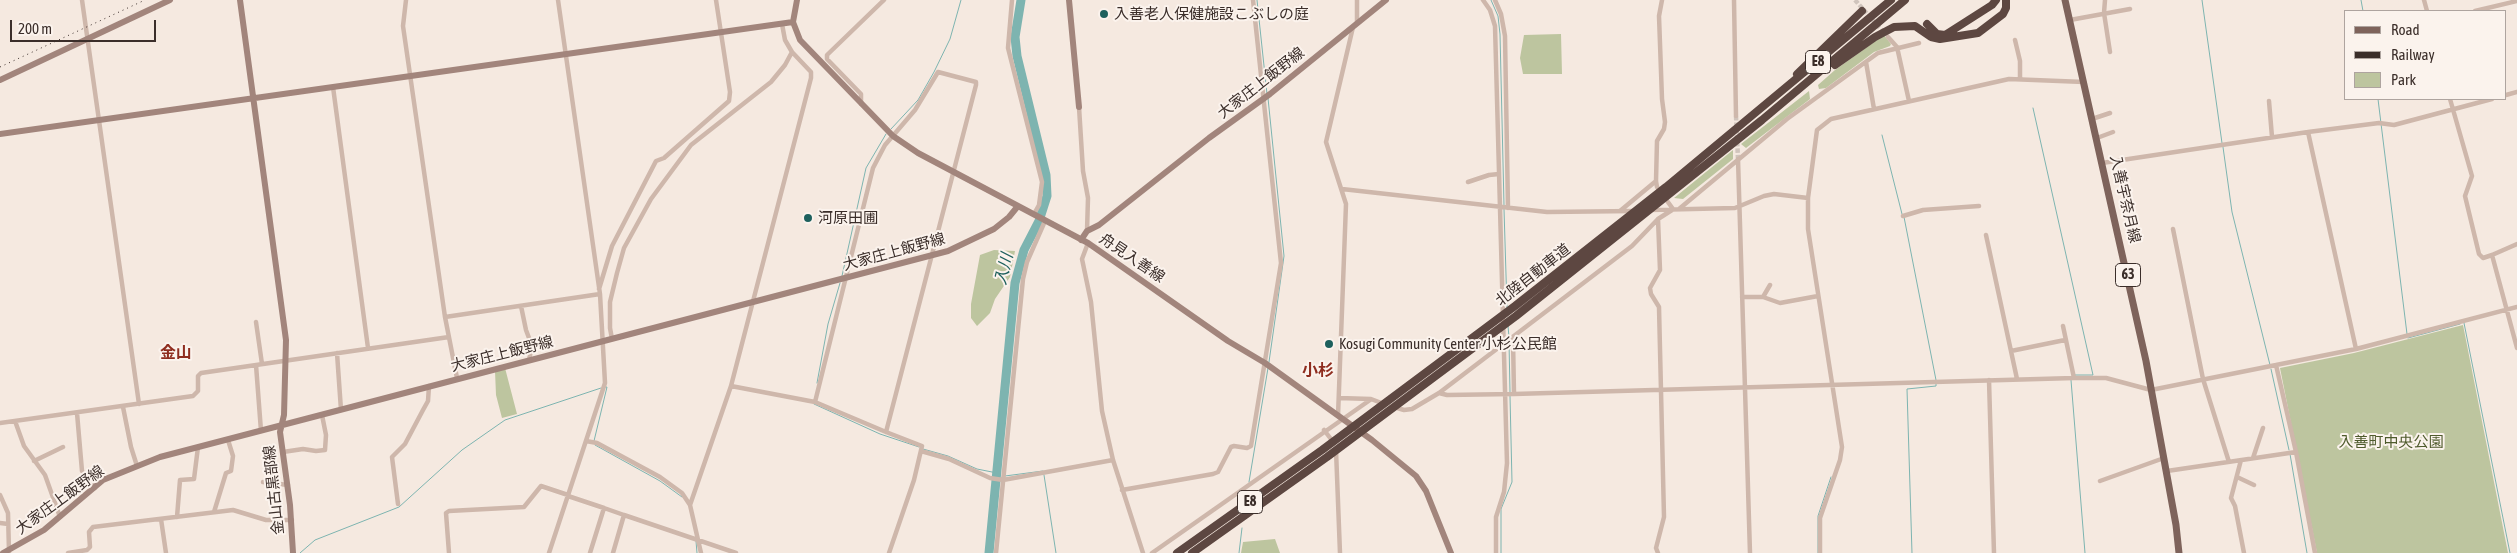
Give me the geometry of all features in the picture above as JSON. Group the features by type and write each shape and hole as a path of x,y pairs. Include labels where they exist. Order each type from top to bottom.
{"highway":[{"name":"北陸自動車道","path":"1669,190 1891,0"},
{"name":"北陸自動車道","path":"1177,553 1424,385 1516,316 1626,224 1762,120 1904,0"},
{"path":"1930,22 1934,32 1941,35 1949,34 1992,5 1996,0"},
{"path":"1762,120 1834,66 1889,29 1904,25 1915,26 1931,37 1940,39 1978,33 2003,14 2006,0"},
{"path":"1745,123 1862,11"},
{"name":"北陸自動車道","path":"1192,553 1422,376 1626,224"}],"main road":[{"path":"0,80 170,0"},
{"name":"金山古黒部線","path":"240,0 284,322 287,360 284,426 280,432 292,520 293,553"},
{"path":"0,134 782,24 792,22 797,0"},
{"path":"1069,0 1079,107"},
{"name":"大家庄上飯野線","path":"1084,241 1087,230 1099,225 1266,97 1386,0"},
{"name":"入善宇奈月線","path":"2065,0 2152,390 2167,471 2179,553"},
{"name":"舟見入善線","path":"792,22 800,40 893,136 918,153 1084,241 1228,341 1265,363 1398,459 1416,476 1426,491 1452,553"},
{"name":"大家庄上飯野線","path":"7,552 44,530 103,480 137,466 198,447 284,426 457,378 933,255 959,246 994,229 1009,217 1018,206"}],"street":[{"path":"82,0 139,404"},
{"path":"406,0 403,26 445,317 457,378"},
{"path":"558,0 599,292 608,340"},
{"path":"599,292 612,246 656,161 664,158 729,102 730,92 716,0"},
{"path":"861,104 861,94 827,59 827,55 884,0"},
{"path":"1012,0 1008,48 1042,182 1039,205 1034,214"},
{"path":"1122,490 1213,474 1218,472 1231,447 1247,448 1251,446 1281,263 1266,97 1253,0"},
{"path":"1340,417 1339,398 1346,214 1342,189 1326,142 1355,25 1357,0"},
{"path":"1483,0 1490,10 1495,26 1504,345 1507,479 1496,517 1496,553"},
{"path":"1495,0 1502,14 1505,36 1508,208"},
{"path":"1662,0 1659,16 1662,99 1665,122 1664,130 1657,141 1656,181 1657,187 1673,209"},
{"path":"1734,0 1736,116"},
{"path":"2105,0 2104,13 2110,52"},
{"path":"2478,10 2517,1"},
{"path":"2070,20 2130,9"},
{"path":"690,505 731,386 811,78 811,72 792,52 785,40 782,24"},
{"path":"1888,37 1897,47 1909,101"},
{"path":"2015,40 2020,61 2020,79"},
{"path":"1679,209 1807,104 1878,53 1919,43"},
{"path":"549,553 605,383 610,328 610,302 624,248 651,199 691,145 771,82 785,65 792,52"},
{"path":"1866,62 1874,109"},
{"path":"815,402 873,168 879,154 915,110 938,72 976,82 886,432"},
{"path":"1820,553 1820,518 1840,460 1842,447 1808,229 1808,198 1817,130 1831,119 2009,79 2084,82"},
{"path":"333,87 368,348"},
{"path":"2450,100 2472,176 2465,196 2471,226 2480,254 2483,258 2517,244"},
{"path":"2102,163 2379,122 2394,125 2488,100"},
{"path":"2269,101 2272,137"},
{"path":"1079,107 1083,171 1088,198 1087,230"},
{"path":"2092,119 2110,113"},
{"path":"2096,138 2113,132"},
{"path":"2308,132 2356,349"},
{"path":"1738,159 1750,553"},
{"path":"1468,182 1489,175 1499,174"},
{"path":"1620,212 1656,181"},
{"path":"1342,189 1563,213 1740,208 1764,196 1774,194 1808,198"},
{"path":"1903,216 1922,210 1979,206"},
{"path":"1339,398 1371,399 1404,410 1412,409 1439,393 1512,339 1632,246 1658,220 1673,209"},
{"path":"1658,220 1660,270 1650,288 1658,307 1661,390 1664,517 1656,548 1658,553"},
{"path":"996,553 1023,279 1027,262 1045,221"},
{"path":"2173,229 2203,379 2229,462"},
{"path":"1986,235 2017,379"},
{"path":"1084,241 1082,259 1091,302 1102,411 1113,460 1143,553"},
{"path":"2492,255 2517,348"},
{"path":"1763,297 1770,285"},
{"path":"445,317 599,292"},
{"path":"1742,297 1763,297 1780,303 1818,296"},
{"path":"521,306 532,346 529,360"},
{"path":"1439,393 1447,395 1514,394 2074,378 2106,378 2152,390 2356,349 2517,307"},
{"path":"256,322 261,431"},
{"path":"2062,326 2074,378"},
{"path":"0,423 193,396 198,391 198,376 201,373 449,337"},
{"path":"1512,339 1514,394"},
{"path":"2011,351 2066,340"},
{"path":"337,353 341,410"},
{"path":"2276,365 2296,452 2315,553"},
{"path":"1989,380 1994,553"},
{"path":"398,504 392,457 405,444 428,401 429,386"},
{"path":"731,386 815,402 922,446 889,553"},
{"path":"1152,553 1340,417 1371,399"},
{"path":"123,406 130,448 137,466"},
{"path":"78,413 82,471 94,488"},
{"path":"283,452 303,448 316,451 325,450 326,435 322,415"},
{"path":"16,421 24,446 45,475 60,517"},
{"path":"2253,458 2263,428"},
{"path":"1324,430 1336,445 1340,553"},
{"path":"214,512 226,473 231,471 233,456 228,440"},
{"path":"586,441 597,443 660,477 682,493 690,505 701,553"},
{"path":"34,461 63,447"},
{"path":"177,517 180,480 194,479 198,447"},
{"path":"921,452 948,459 992,478 1003,480 1113,460"},
{"path":"2167,471 2296,452"},
{"path":"2100,481 2164,458"},
{"path":"2241,460 2231,498 2235,506 2244,553"},
{"path":"2237,477 2254,485"},
{"path":"263,482 288,485"},
{"path":"449,553 446,513 449,511 524,507 541,486 736,553"},
{"path":"0,495 8,513 7,552"},
{"path":"590,553 604,508"},
{"path":"68,553 87,550 90,547 89,532 93,527 233,510 266,520 292,520"},
{"path":"612,553 624,515"},
{"path":"162,519 166,553"},
{"path":"0,523 8,524"}],"green space":[{"path":"1561,34 1562,74 1523,74 1520,58 1524,35"},
{"path":"1884,35 1891,44 1890,46 1874,52 1826,88 1819,89 1818,85 1835,70"},
{"path":"1809,91 1810,99 1746,148 1741,144"},
{"path":"1733,150 1733,159 1683,199 1674,198"},
{"path":"994,250 1015,251 1010,277 995,299 990,313 977,326 971,318 971,304 980,255"},
{"name":"入善町中央公園","path":"2463,325 2508,553 2317,553 2280,368 2354,353"},
{"path":"505,368 517,414 502,418 496,395 495,371"},
{"path":"1275,539 1280,553 1241,553 1243,542"}],"waterway":[{"path":"891,129 918,100 934,72 950,39 961,0"},
{"name":"入川","path":"989,553 1015,283 1024,250 1039,221 1047,196 1046,175 1017,56 1015,37 1021,0"},
{"path":"1257,0 1267,94"},
{"path":"1491,0 1498,16 1500,34 1504,205"},
{"path":"2202,0 2222,143"},
{"path":"2361,0 2363,10"},
{"path":"1268,98 1284,256 1269,362"},
{"path":"2378,100 2407,334"},
{"path":"2033,108 2093,375 2075,375"},
{"path":"842,276 866,168 886,134"},
{"path":"1882,135 1902,214"},
{"path":"2223,147 2232,212 2270,365"},
{"path":"1504,209 1507,307"},
{"path":"1904,217 1936,380"},
{"path":"817,383 828,324 840,283"},
{"path":"2464,323 2510,553"},
{"path":"2408,338 2460,324"},
{"path":"1508,326 1509,337"},
{"path":"1509,341 1510,392"},
{"path":"1249,482 1268,368"},
{"path":"2271,369 2289,450"},
{"path":"2071,380 2085,553"},
{"path":"1912,553 1907,389 1936,386 1936,384"},
{"path":"594,441 607,387 605,387"},
{"path":"300,553 315,540 399,507 462,450 505,420 601,388"},
{"path":"1501,553 1501,509 1512,482 1510,396"},
{"path":"814,404 880,434 919,447"},
{"path":"595,445 660,481 682,497"},
{"path":"923,449 948,456 977,469 997,473"},
{"path":"2290,454 2307,553"},
{"path":"1005,476 1043,471"},
{"path":"1044,475 1056,553"},
{"path":"1818,553 1818,516 1831,477"},
{"path":"1239,553 1242,528"},
{"path":"696,541 697,553"}],"tunnel":[{"path":"1855,0 1884,33"},
{"path":"1736,116 1738,159"}],"railway":[{"path":"0,67 145,0"}],"place":[{"name":"入善老人保健施設こぶしの庭","path":"1104,14"},
{"name":"河原田圃","path":"808,218"},
{"name":"Kosugi Community Center 小杉公民館","path":"1329,344"}],"district":[{"name":"金山","path":"176,353"},
{"name":"小杉","path":"1318,371"}]}
